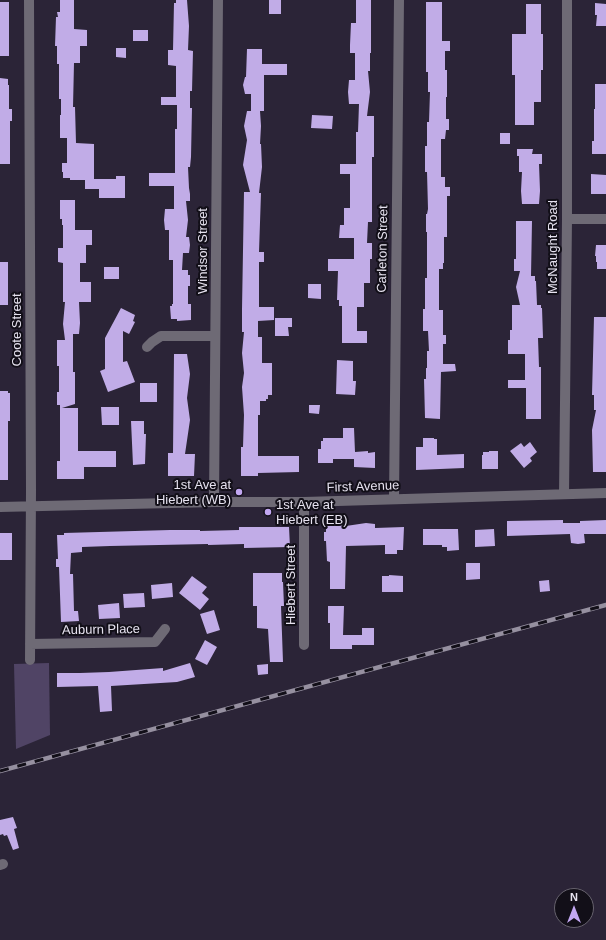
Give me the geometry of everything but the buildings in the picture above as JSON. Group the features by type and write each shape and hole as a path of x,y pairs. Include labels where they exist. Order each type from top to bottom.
{"street":[{"name":"Coote Street","path":"29,0 31,507 30,660"},
{"name":"Windsor Street","path":"214,502 218,0"},
{"name":"Carleton Street","path":"394,498 399,0"},
{"name":"McNaught Road","path":"564,494 567,219 567,0"},
{"path":"567,219 606,219"},
{"path":"147,347 161,336 215,336"},
{"name":"First Avenue","path":"0,507 214,502 304,502 394,498 606,493"},
{"name":"Hiebert Street","path":"304,502 304,645"},
{"name":"Auburn Place","path":"30,644 155,642 165,629"}],"shaded area":[{"path":"49,663 50,735 16,749 14,664"}],"railway":[{"path":"0,771 606,605"}],"place":[{"name":"1st Ave at Hiebert (WB)","path":"239,492"},
{"name":"1st Ave at Hiebert (EB)","path":"268,512"}]}
